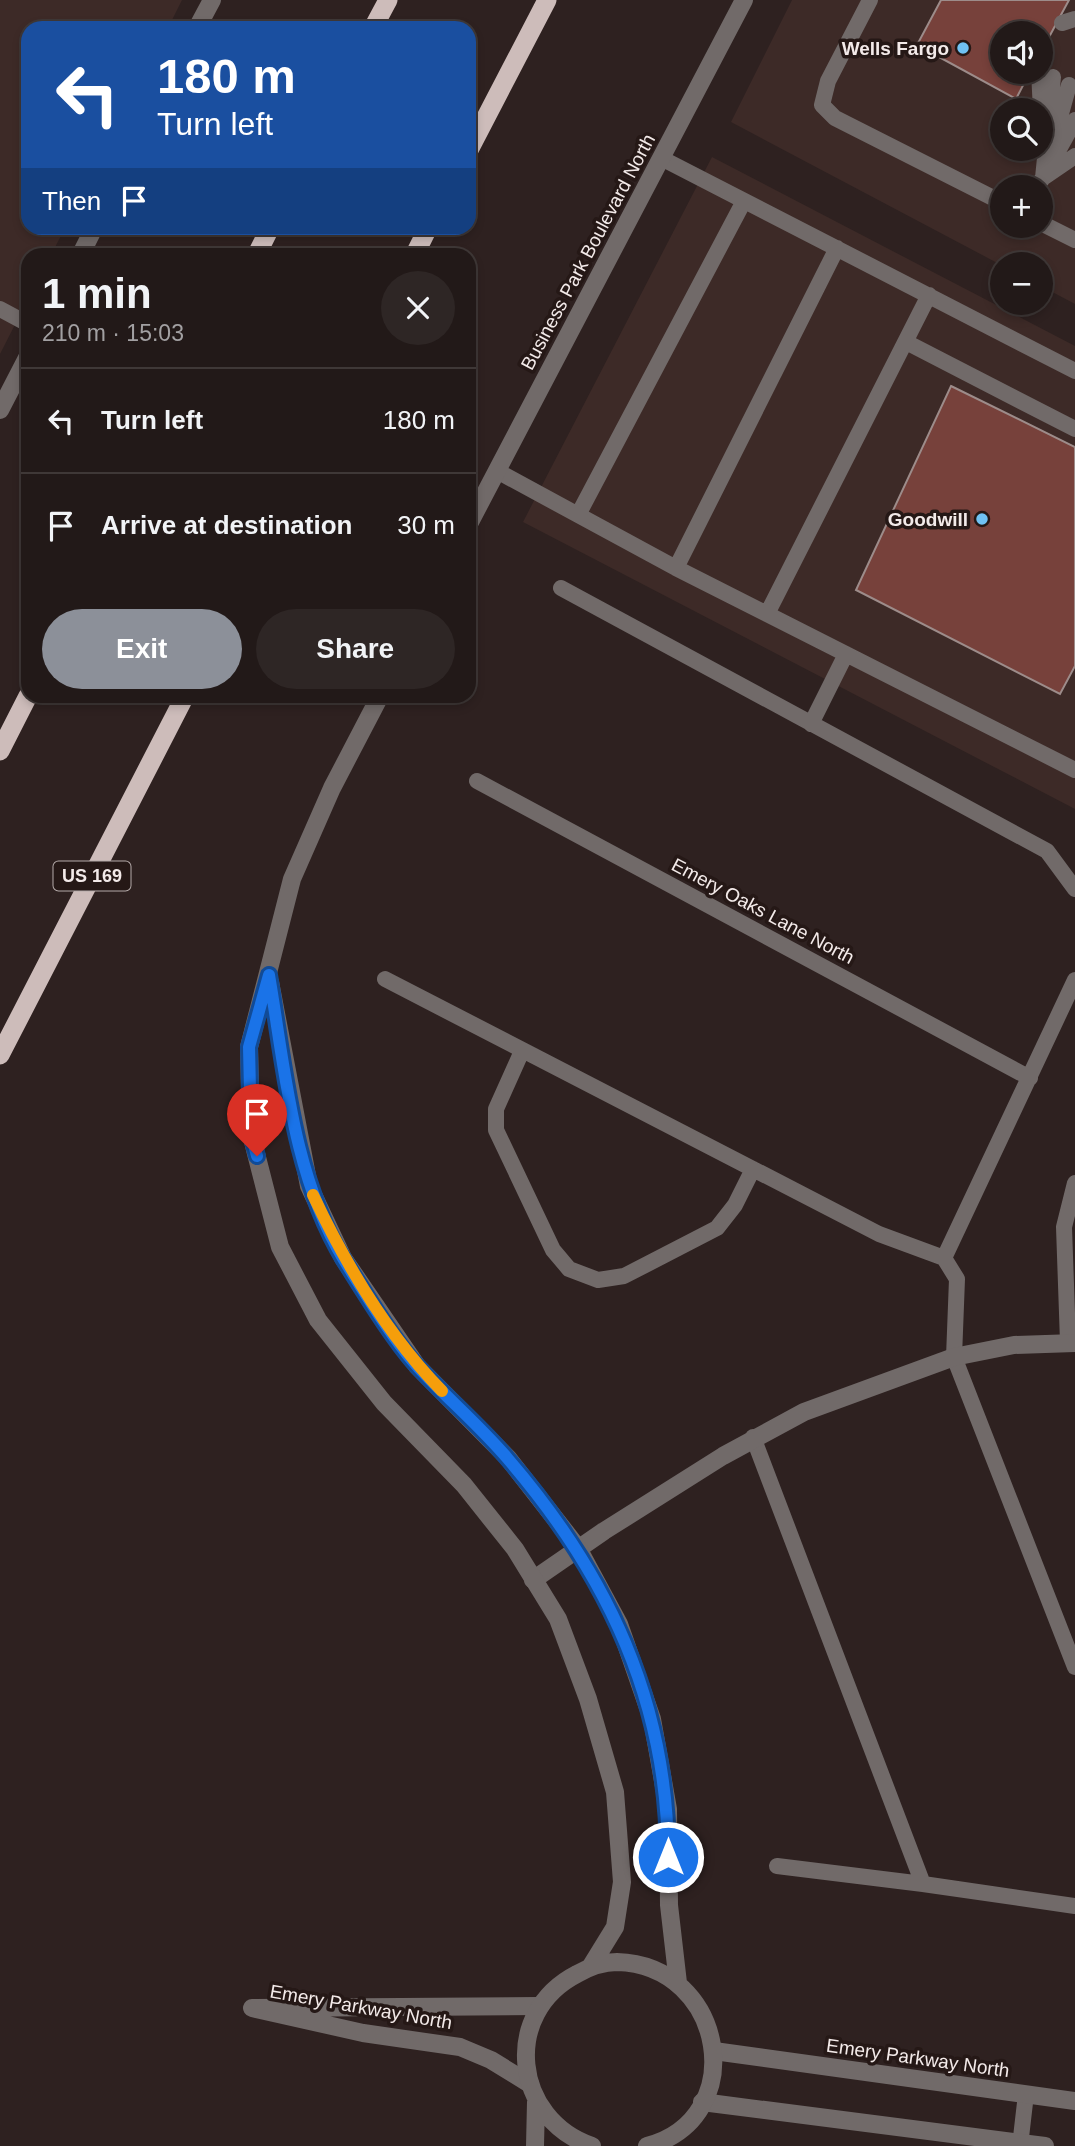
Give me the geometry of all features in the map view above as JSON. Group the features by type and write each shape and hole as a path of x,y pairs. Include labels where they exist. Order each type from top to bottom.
{"highway":[{"path":"377,21 388,0"},
{"path":"476,137 547,0"},
{"path":"0,751 24,703"},
{"name":"US 169","path":"0,1055 181,703"}],"street":[{"path":"201,21 212,0"},
{"name":"Business Park Boulevard North","path":"476,511 744,0"},
{"path":"0,410 21,370"},
{"path":"376,703 332,788 292,879 249,1047 251,1134 280,1247 318,1320 384,1403 464,1485 515,1549 558,1619 588,1699 615,1792 622,1882 615,1927 591,1966"},
{"path":"269,975 309,1186 343,1258 417,1366 508,1458 578,1548 620,1624 652,1719 668,1810 669,1905 678,1983"},
{"path":"533,1580 578,1548 753,1437 804,1412 954,1357 1014,1345 1071,1343"},
{"path":"592,2146 576,2140 553,2124 537,2102 526,2070 527,2037 539,2006 562,1981 591,1966 614,1962 637,1964 659,1971 678,1983 697,2002 709,2025 714,2051 712,2078 702,2102 684,2126 659,2143 647,2146"},
{"name":"Emery Parkway North","path":"530,2084 491,2060 460,2046 363,2033 252,2008 539,2006"},
{"name":"Emery Parkway North","path":"714,2051 1075,2101"},
{"path":"535,2146 537,2102"},
{"path":"702,2102 1020,2145 1045,2146"}],"lane":[{"path":"870,0 828,81 822,105 835,118 990,196"},
{"path":"1040,175 1045,84"},
{"path":"1042,175 1069,85"},
{"path":"1044,175 1075,120"},
{"path":"1050,175 1075,156"},
{"path":"662,158 1075,371"},
{"path":"578,515 744,201"},
{"path":"1053,229 1075,240"},
{"path":"676,568 837,248"},
{"path":"767,614 929,295"},
{"path":"0,309 21,320"},
{"path":"906,342 1075,429"},
{"path":"497,471 676,568 1075,769"},
{"path":"561,588 1047,850 1075,889"},
{"path":"811,724 846,654"},
{"name":"Emery Oaks Lane North","path":"477,781 1030,1078"},
{"path":"385,979 880,1234 944,1258 957,1279 954,1357 1075,1667"},
{"path":"944,1258 1075,980"},
{"path":"522,1051 496,1109 496,1130 553,1250 569,1269 598,1280 624,1276 717,1228 735,1205 753,1169"},
{"path":"1071,1343 1064,1227 1075,1183"},
{"path":"753,1437 923,1884"},
{"path":"777,1866 1075,1906"},
{"path":"1020,2145 1026,2094"}],"shaded area":[{"path":"0,0 182,0 172,21 21,21 21,235 61,235 55,248 21,248 21,313 0,354"},
{"path":"792,0 1075,0 1075,304 1053,292 1053,252 990,252 990,259 731,122"},
{"path":"712,157 990,302 990,315 1015,315 1075,346 1075,809 523,522"}],"building":[{"name":"Wells Fargo","path":"941,0 1069,0 1053,30 1053,21 990,21 990,84 1024,84 1017,98 1014,98 917,45"},
{"name":"Goodwill","path":"951,386 1075,447 1075,666 1060,694 856,590"}],"slow traffic":[{"path":"313,1195 343,1258 417,1366 442,1391"}],"place":[{"name":"Wells Fargo","path":"963,48"},
{"name":"Goodwill","path":"982,519"}],"route":[{"path":"257,1156 251,1134 249,1047 269,975 309,1186 343,1258 417,1366 508,1458 578,1548 620,1624 652,1719 668,1810 668,1857"}]}
